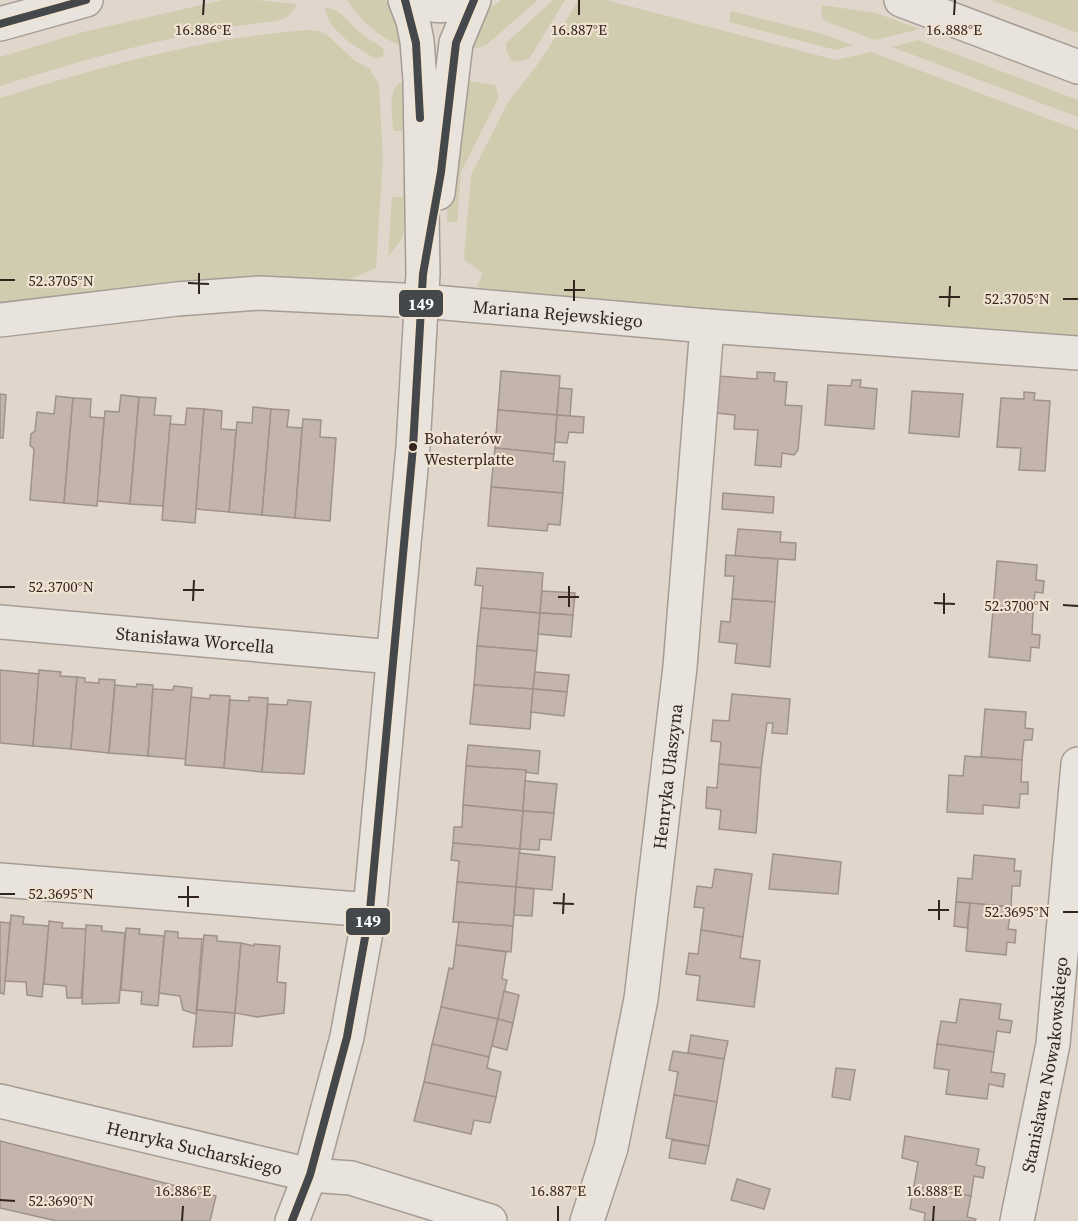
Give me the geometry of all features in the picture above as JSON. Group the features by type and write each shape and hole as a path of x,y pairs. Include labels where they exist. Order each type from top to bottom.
{"street":[{"path":"0,24 86,0"},
{"path":"292,1221 310,1175 347,1037 370,910 413,447 423,288 420,80 415,31 405,0"},
{"path":"416,0 439,6 458,5 469,0"},
{"path":"423,288 441,172 456,43 474,0"},
{"path":"901,0 1078,67"},
{"name":"Mariana Rejewskiego","path":"0,320 177,298 423,288 707,326 1078,353"},
{"name":"Henryka Ułaszyna","path":"587,1221 611,1148 641,999 680,668 707,326"},
{"name":"Stanisława Worcella","path":"0,622 393,657"},
{"name":"Stanisława Nowakowskiego","path":"1017,1221 1065,1046 1078,764"},
{"path":"0,880 370,910"},
{"name":"Henryka Sucharskiego","path":"0,1101 310,1175 351,1178 490,1221"}],"shaded area":[{"path":"223,0 297,4 289,15 277,21 206,31 171,39 102,56 0,86 0,57 83,32"},
{"path":"347,0 385,0 392,8 406,47 372,29"},
{"path":"501,0 538,0 485,46 466,50 484,13"},
{"path":"553,0 565,0 529,59 517,62 511,60 506,50 506,43"},
{"path":"579,0 606,0 836,60 871,52 1078,130 1078,338 542,296 477,287 483,273 465,261 464,256 471,175 508,102 538,64"},
{"path":"991,0 1078,0 1078,33"},
{"path":"821,5 876,13 920,29 875,40 827,22 822,18"},
{"path":"325,7 339,12 359,32 383,48 384,56 376,59 344,38 331,24"},
{"path":"731,11 823,34 853,45 836,50 729,22"},
{"path":"307,30 327,35 354,60 370,69 379,84 383,160 376,268 354,278 339,281 0,307 0,98 152,55 229,40"},
{"path":"918,40 1078,100 1078,117 892,47"},
{"path":"407,80 407,215 402,239 388,257 392,197 403,197 404,131 393,131 392,101 396,88"},
{"path":"462,80 495,85 499,97 461,172 457,222 447,222 450,168"}],"building":[{"path":"501,371 560,376 557,415 498,410"},
{"path":"757,372 775,373 774,381 787,382 785,405 802,406 798,450 794,455 782,453 781,467 755,465 758,430 734,429 735,415 716,413 719,376 757,379"},
{"path":"852,380 861,380 860,387 877,389 874,429 825,425 828,385 851,386"},
{"path":"559,388 572,389 570,416 557,415"},
{"path":"912,391 963,394 959,437 909,433"},
{"path":"1024,392 1035,393 1034,400 1050,401 1045,471 1019,470 1021,448 997,447 1001,398 1024,399"},
{"path":"0,394 6,395 3,438 0,438"},
{"path":"121,395 139,397 130,504 97,501 105,411 119,412"},
{"path":"56,396 73,398 64,503 30,500 34,449 30,445 31,434 35,431 37,412 54,414"},
{"path":"139,397 156,398 154,415 171,416 163,506 130,504"},
{"path":"73,398 91,399 90,417 104,418 97,506 64,503"},
{"path":"253,407 271,409 262,515 229,512 237,422 252,423"},
{"path":"187,408 204,409 195,523 162,520 170,424 185,425"},
{"path":"204,409 222,411 221,429 236,430 229,512 196,509"},
{"path":"271,409 289,410 287,427 302,428 295,518 262,515"},
{"path":"498,410 557,415 554,454 495,448"},
{"path":"557,415 584,417 583,433 569,432 567,443 555,442"},
{"path":"303,419 321,420 320,437 336,438 330,521 295,518"},
{"path":"495,448 554,454 553,461 565,462 563,493 491,487"},
{"path":"491,487 563,493 560,525 548,524 547,531 488,526"},
{"path":"723,493 774,497 773,513 722,509"},
{"path":"738,529 781,532 780,542 796,543 795,560 735,556"},
{"path":"726,555 778,559 775,602 732,599 734,576 725,576"},
{"path":"997,561 1037,565 1036,580 1044,581 1043,593 1035,592 1033,613 993,610"},
{"path":"477,568 543,573 540,613 481,608 483,586 475,585"},
{"path":"542,591 575,593 573,615 540,613"},
{"path":"732,599 775,602 770,667 735,663 737,644 719,642 721,621 730,622"},
{"path":"481,608 540,613 537,651 477,646"},
{"path":"993,610 1033,613 1032,634 1040,635 1039,648 1031,647 1030,661 989,657"},
{"path":"540,613 573,615 571,637 538,634"},
{"path":"477,646 537,651 533,689 474,685"},
{"path":"0,670 39,674 33,746 0,743"},
{"path":"39,670 61,672 60,676 77,677 71,749 33,746"},
{"path":"535,672 569,675 567,692 533,689"},
{"path":"77,677 85,678 85,682 99,683 99,679 115,680 109,753 71,749"},
{"path":"137,684 153,685 148,756 109,753 115,685 136,687"},
{"path":"474,685 533,689 530,729 470,724"},
{"path":"174,686 192,688 186,759 148,756 153,689 173,690"},
{"path":"533,689 567,692 564,716 531,712"},
{"path":"732,694 790,699 787,734 772,733 773,723 767,723 761,768 719,764 721,742 711,741 713,720 729,721"},
{"path":"210,695 230,696 224,768 185,765 191,697 210,699"},
{"path":"249,697 268,698 262,772 224,768 230,700 249,701"},
{"path":"288,700 311,702 304,774 262,772 268,704 287,705"},
{"path":"985,709 1026,712 1025,728 1033,729 1032,740 1024,740 1022,760 981,757"},
{"path":"468,745 540,751 538,774 526,772 526,770 466,766"},
{"path":"965,756 1022,760 1021,782 1028,782 1028,794 1020,794 1019,808 983,805 983,814 947,812 949,775 963,776"},
{"path":"719,764 761,768 756,833 719,829 721,810 706,808 707,787 717,788"},
{"path":"466,766 526,770 523,811 463,805"},
{"path":"525,781 557,784 554,813 523,811"},
{"path":"463,805 523,811 520,849 453,843 454,827 462,827"},
{"path":"523,811 554,813 551,840 540,839 539,850 520,849"},
{"path":"453,843 520,849 516,887 457,882 459,861 451,860"},
{"path":"519,853 555,857 552,890 516,887"},
{"path":"773,854 841,862 838,894 769,889"},
{"path":"974,855 1015,859 1014,871 1021,871 1020,886 1012,886 1011,907 956,902 958,878 972,879"},
{"path":"715,869 752,874 743,937 701,930 704,908 694,907 697,886 712,888"},
{"path":"457,882 516,887 513,926 453,922"},
{"path":"516,887 534,889 532,916 514,915"},
{"path":"956,902 970,903 967,928 954,926"},
{"path":"970,903 1011,907 1008,929 1016,930 1015,943 1007,942 1006,955 966,951"},
{"path":"11,915 24,917 23,924 49,926 42,997 27,995 26,982 5,981"},
{"path":"49,921 63,923 62,928 87,929 81,998 67,998 66,986 44,984"},
{"path":"0,922 10,923 4,994 0,993"},
{"path":"459,922 513,926 511,952 456,945"},
{"path":"86,925 102,926 102,931 125,933 119,1003 82,1004"},
{"path":"126,928 140,929 139,934 164,936 158,1006 141,1004 142,992 121,990"},
{"path":"701,930 743,937 740,958 760,961 754,1007 697,1000 700,976 686,974 689,953 698,954"},
{"path":"165,931 178,932 178,938 202,939 196,1014 183,1010 180,996 159,993"},
{"path":"204,935 217,936 217,941 241,943 235,1013 197,1010"},
{"path":"241,943 254,946 254,944 280,946 277,982 286,983 284,1013 257,1017 235,1013"},
{"path":"456,945 506,952 502,979 507,980 498,1019 441,1007 449,968 453,969"},
{"path":"504,991 519,995 513,1023 498,1019"},
{"path":"960,999 1001,1004 999,1019 1012,1021 1010,1033 997,1031 994,1052 937,1044 941,1021 956,1023"},
{"path":"441,1007 498,1019 489,1057 432,1044"},
{"path":"197,1010 235,1013 232,1046 193,1047"},
{"path":"498,1019 513,1023 507,1050 492,1046"},
{"path":"691,1035 728,1041 724,1059 688,1053"},
{"path":"432,1044 489,1057 487,1068 501,1072 496,1097 424,1082"},
{"path":"937,1044 994,1052 991,1072 1005,1074 1003,1087 989,1084 987,1099 946,1094 949,1070 934,1068"},
{"path":"673,1051 724,1059 717,1102 674,1095 678,1072 669,1070"},
{"path":"836,1068 855,1070 850,1100 832,1097"},
{"path":"424,1082 496,1097 490,1123 474,1120 471,1134 414,1121"},
{"path":"674,1095 717,1102 709,1146 666,1138"},
{"path":"905,1136 979,1149 976,1165 985,1167 983,1178 974,1176 971,1196 914,1186 918,1162 902,1158"},
{"path":"672,1140 709,1146 705,1164 669,1158"},
{"path":"0,1141 216,1196 210,1221 57,1221 0,1208"},
{"path":"737,1179 770,1189 764,1209 731,1200"},
{"path":"914,1186 971,1196 967,1217 976,1219 975,1221 924,1221 925,1213 910,1209"}],"transit line":[{"name":"149","path":"0,24 86,0"},
{"name":"149","path":"405,0 416,43 420,118"},
{"name":"149","path":"292,1221 310,1175 347,1037 370,910 413,447 423,274 441,172 456,43 474,0"}],"place":[{"name":"Bohaterów Westerplatte","path":"413,447"}]}
